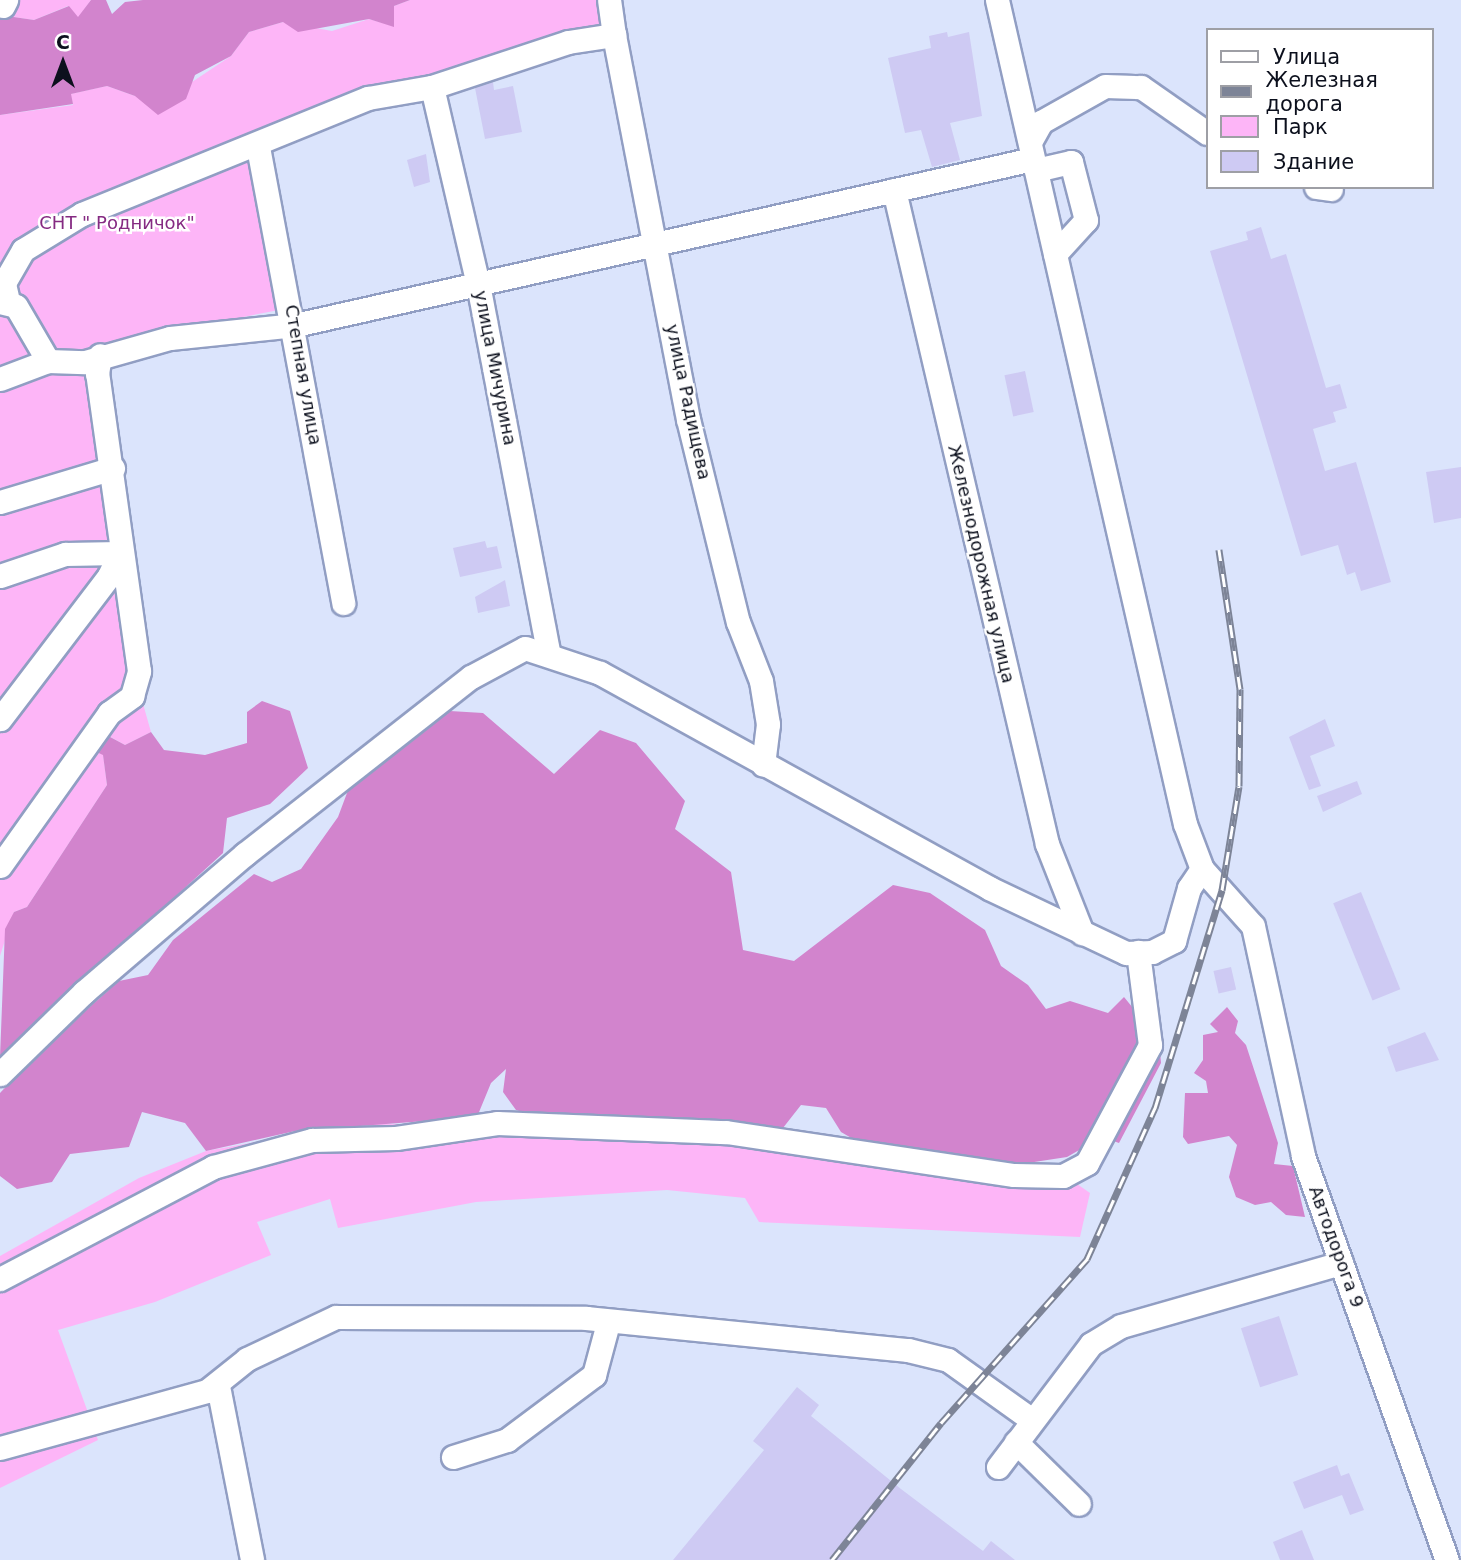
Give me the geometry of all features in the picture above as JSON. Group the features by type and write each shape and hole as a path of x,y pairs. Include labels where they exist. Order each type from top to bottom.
{"street":[{"path":"0,1074 154,930 335,780 499,659 525,648 548,651 660,705 763,765 1082,933 1138,953 1174,941 1189,888 1202,869 1185,824 997,0"},
{"name":"улица Радищева","path":"613,1 614,35 688,419 738,622 761,681 768,724 763,765"},
{"path":"48,360 4,301 9,266 46,233 128,193 258,147 368,98 432,87 568,42 614,35"},
{"path":"1033,157 1041,122 1066,103 1105,86 1141,87 1206,132"},
{"name":"улица Мичурина","path":"432,87 478,284 548,651"},
{"name":"Степная улица","path":"258,147 295,325 343,603"},
{"path":"0,379 48,360 85,362 100,355 242,327 295,325 1033,157 1071,162 1086,220 1055,254"},
{"name":"Железнодорожная улица","path":"894,190 1047,844 1082,933"},
{"path":"0,866 109,713 132,696 139,671 120,553 123,524 97,374 100,355"},
{"path":"0,502 113,468"},
{"path":"0,576 65,554 120,553"},
{"path":"0,719 109,576 120,553"},
{"name":"Автодорога 9","path":"1202,869 1253,926 1303,1156 1447,1560"},
{"path":"0,1279 213,1167 312,1140 396,1138 497,1123 726,1132 1014,1175 1063,1176 1087,1163 1150,1045 1138,953"},
{"path":"998,1467 1091,1344 1121,1326 1341,1263"},
{"path":"0,1448 218,1386 247,1359 336,1317 608,1323 908,1350 948,1360 1032,1420"},
{"path":"453,1457 507,1440 594,1374 608,1323"},
{"path":"218,1386 252,1560"},
{"path":"1016,1442 1079,1504"}],"green space":[{"path":"0,0 91,0 78,18 68,6 34,20 0,15"},
{"name":"СНТ \" Родничок\"","path":"410,0 601,0 605,23 253,139 279,310 89,347 83,364 112,500 132,665 151,732 125,745 100,731 107,785 27,907 14,912 0,956 0,115 73,105 70,94 107,86 135,96 186,86 231,56 249,32 283,22 332,31 369,19 394,26 394,6"},
{"path":"356,1124 724,1125 1047,1163 1090,1193 1080,1237 759,1222 745,1198 667,1190 476,1202 338,1228 330,1199 257,1222 271,1255 155,1302 58,1330 98,1440 0,1488 0,1256 139,1178 206,1151"}],"shaded area":[{"path":"91,0 106,0 112,14 125,2 143,0 410,0 394,6 394,27 369,19 298,32 283,22 249,32 231,56 195,75 186,99 158,115 135,96 107,86 71,94 73,104 0,115 0,15 34,20 69,6 78,17"},
{"path":"262,701 290,711 308,768 270,804 227,818 223,853 0,1057 5,929 14,912 27,907 107,785 103,755 88,748 99,731 125,745 151,732 164,750 205,755 247,743 247,712"},
{"path":"450,711 483,713 554,774 600,730 636,743 685,801 675,829 731,872 743,950 794,961 893,885 930,893 985,930 1001,966 1028,985 1046,1009 1070,1001 1108,1013 1124,997 1159,1040 1161,1063 1119,1143 1102,1137 1067,1157 1021,1164 860,1143 841,1132 826,1108 801,1105 779,1133 550,1121 516,1110 503,1092 506,1069 491,1083 477,1117 295,1131 206,1151 185,1123 142,1112 129,1147 70,1154 52,1182 17,1189 0,1176 0,1093 39,1052 119,981 148,975 173,940 254,874 272,882 301,869 338,817 350,785"},
{"path":"1227,1007 1238,1021 1235,1033 1246,1045 1278,1143 1274,1164 1293,1166 1305,1217 1286,1215 1271,1202 1255,1205 1236,1197 1229,1177 1237,1145 1229,1136 1188,1144 1183,1137 1185,1093 1208,1093 1206,1081 1194,1073 1203,1060 1203,1035 1218,1032 1210,1024"}],"building":[{"path":"947,32 948,37 969,32 982,116 950,123 960,160 932,167 921,130 905,133 888,58 931,48 929,36"},
{"path":"493,82 494,90 513,86 522,132 485,139 475,88"},
{"path":"426,154 430,182 414,187 407,160"},
{"path":"1261,227 1271,259 1286,254 1326,388 1340,384 1347,408 1333,412 1336,422 1313,429 1325,471 1356,462 1391,582 1361,591 1355,572 1347,575 1338,545 1301,556 1210,251 1248,240 1246,232"},
{"path":"1025,371 1034,412 1013,416 1004,375"},
{"path":"1461,467 1461,518 1434,523 1426,472"},
{"path":"485,541 487,548 497,546 502,568 460,577 453,548"},
{"path":"505,580 510,606 478,613 475,597"},
{"path":"1325,719 1335,746 1310,756 1321,786 1309,790 1289,737"},
{"path":"1357,781 1362,794 1323,812 1317,796"},
{"path":"1361,892 1400,989 1373,1001 1333,903"},
{"path":"1231,967 1236,989 1219,993 1213,971"},
{"path":"1425,1032 1439,1060 1396,1072 1387,1047"},
{"path":"1279,1316 1298,1375 1260,1387 1241,1328"},
{"path":"797,1387 819,1405 811,1416 901,1489 983,1551 991,1541 1015,1560 673,1560 764,1450 753,1441"},
{"path":"1337,1465 1341,1476 1349,1473 1364,1510 1350,1515 1342,1495 1304,1509 1293,1482"},
{"path":"1302,1530 1314,1560 1280,1560 1273,1542"}],"railway":[{"path":"832,1560 941,1423 1087,1259 1155,1108 1222,890 1239,786 1240,689 1219,550"}]}
